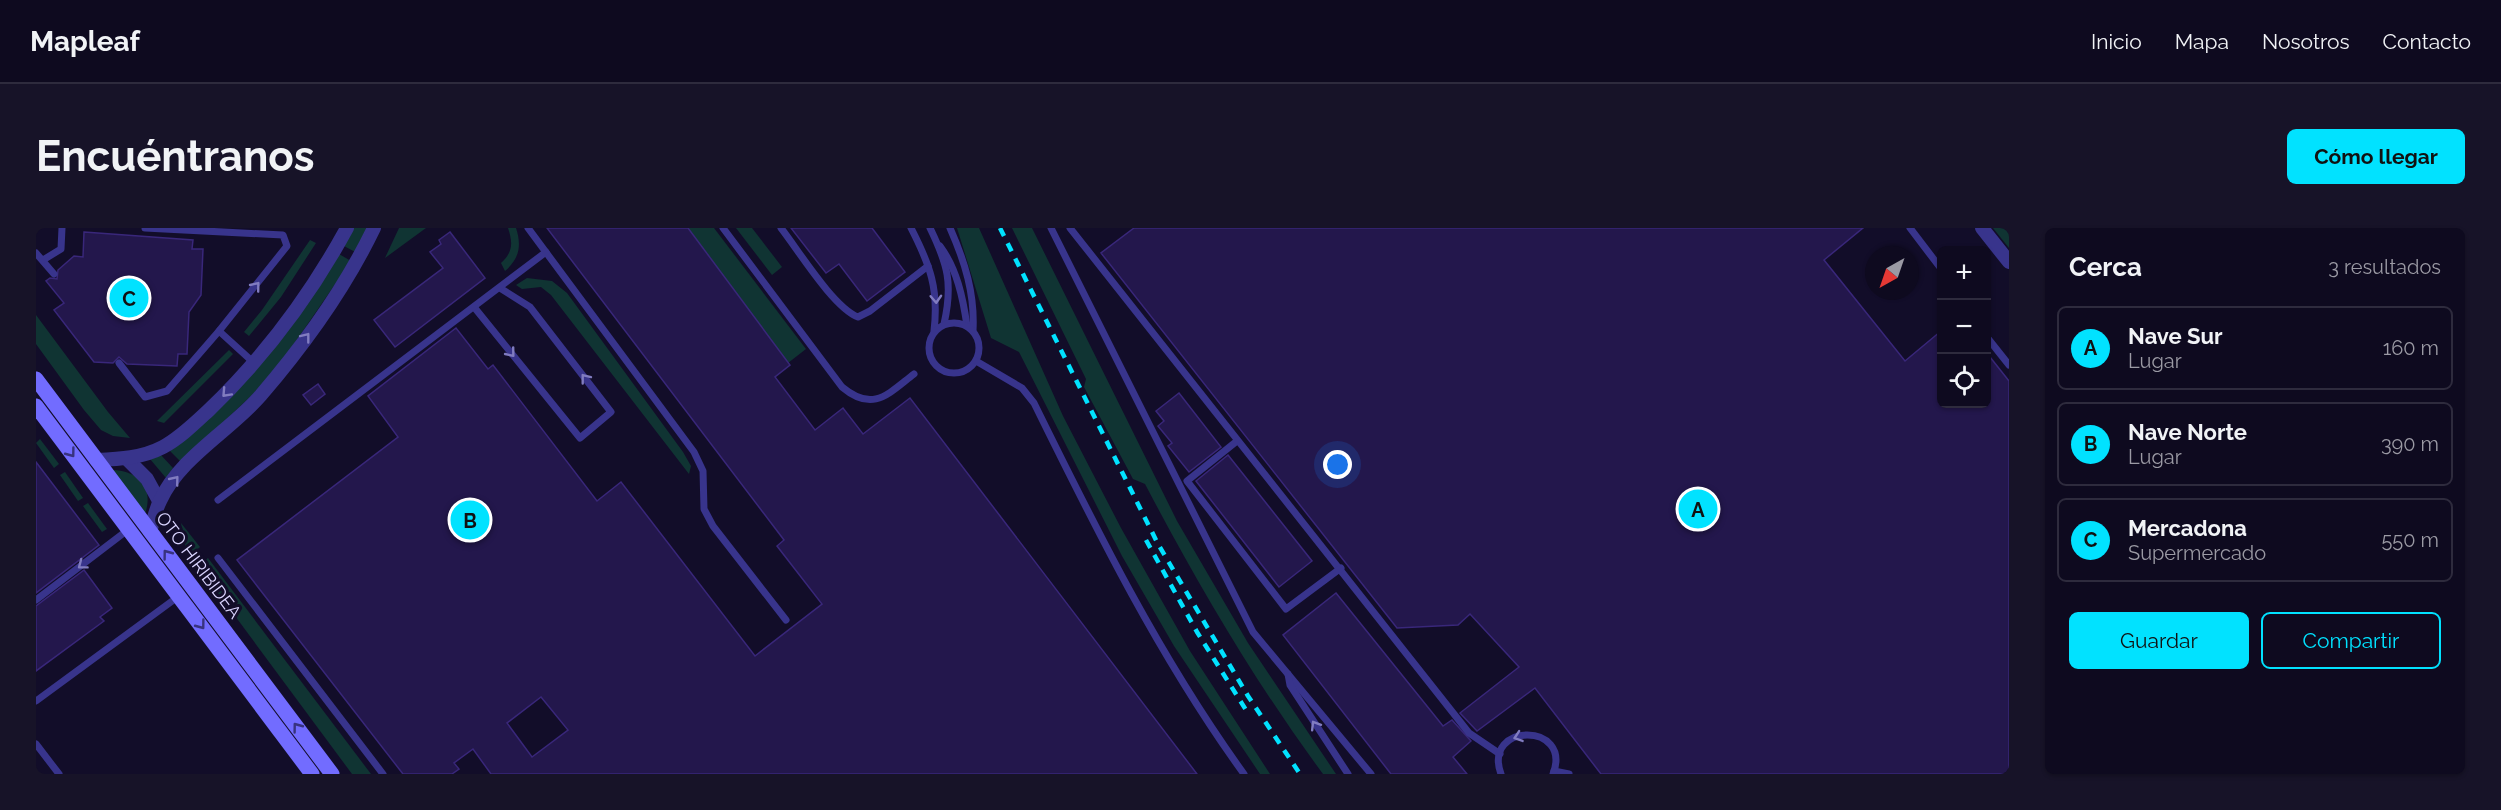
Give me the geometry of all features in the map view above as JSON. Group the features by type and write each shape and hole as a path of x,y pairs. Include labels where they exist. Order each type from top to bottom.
{"street":[{"path":"150,532 159,501 183,470 266,388 334,297 374,228"},
{"path":"1982,228 2009,262"},
{"path":"96,460 127,459 161,448 188,430 254,363 311,288 345,230"},
{"name":"OTO HIRIBIDEA","path":"36,379 332,774"},
{"name":"OTO HIRIBIDEA","path":"36,406 312,774"},
{"path":"127,459 147,479 159,501"}],"lane":[{"path":"43,260 61,249 63,228"},
{"path":"119,363 145,397 167,390 219,332 287,246 283,235 146,228"},
{"path":"528,228 694,452 703,471 704,509 712,526 786,620"},
{"path":"723,228 842,387 851,394 871,401 882,398 914,374"},
{"path":"782,228 837,301 849,313 858,317 870,311 928,266"},
{"path":"911,228 935,285 937,303 929,353 938,368 954,373 963,372 976,361 979,346 970,329 957,278 948,256 930,228"},
{"path":"950,228 964,260 974,307 970,329"},
{"path":"1051,228 1253,632 1371,774"},
{"path":"1070,228 1237,441 1341,568 1469,733 1500,754"},
{"path":"1910,228 1937,265"},
{"path":"937,241 951,296 944,324"},
{"path":"218,500 546,252"},
{"path":"36,253 54,274"},
{"path":"474,306 580,438 611,412 530,307 500,288"},
{"path":"934,332 944,324 952,322 970,329"},
{"path":"219,332 254,363"},
{"path":"1991,342 2009,365"},
{"path":"976,361 1022,388 1034,403 1154,636 1208,724 1244,774"},
{"path":"1237,441 1186,481 1286,609 1341,568"},
{"path":"36,600 129,530"},
{"path":"218,558 383,774"},
{"path":"36,701 178,596"},
{"path":"1288,672 1290,685 1348,774"},
{"path":"1501,774 1500,754 1507,741 1515,736 1533,734 1547,741 1552,747 1555,755 1554,772 1569,774"},
{"path":"36,744 58,774"}],"green space":[{"path":"353,228 369,228 357,253 344,246"},
{"path":"399,228 426,228 385,258"},
{"path":"508,228 516,228 519,246 516,257 505,271 501,263 511,247"},
{"path":"688,228 714,228 806,349 788,363"},
{"path":"736,228 752,228 782,267 772,275"},
{"path":"957,228 979,228 1063,416 1121,528 1190,651 1270,774 1260,774 1174,646 1122,556 1019,352 991,338"},
{"path":"1012,228 1032,228 1177,521 1248,643 1336,774 1323,774 1298,739 1228,632 1145,484 1133,479 1084,387 1086,379"},
{"path":"1993,228 2009,228 2009,248"},
{"path":"310,240 316,243 281,297 249,336 244,332 262,310"},
{"path":"339,254 351,261 285,357 252,395 181,462 170,451"},
{"path":"527,278 552,281 567,293 683,452 691,466 689,474 551,295 541,287 522,289 516,285"},
{"path":"36,315 130,438 113,436 101,430 84,410 36,344"},
{"path":"229,350 233,354 164,423 157,421"},
{"path":"40,439 59,464 54,468 36,443"},
{"path":"160,454 173,468 166,478 150,459"},
{"path":"113,470 130,474 142,483 147,496 145,514"},
{"path":"65,472 83,498 78,501 60,475"},
{"path":"88,503 107,529 102,532 83,506"},
{"path":"181,523 200,547 191,555 185,546"},
{"path":"208,558 371,774 352,774 198,566"}],"building":[{"path":"547,228 688,228 790,365 775,377 815,430 843,408 863,434 910,398 1197,774 491,774 473,749 454,763 459,769 452,774 403,774 237,560 398,437 368,396 456,328 488,369 493,365 597,501 621,482 755,656 822,604 777,546 784,540","holes":["541,697 568,730 532,757 507,723"]},
{"path":"791,228 872,228 905,272 867,301 839,264 826,273"},
{"path":"1134,228 1863,228 1824,260 1905,361 1937,334 1937,408 1991,408 1991,358 2009,381 2009,774 1601,774 1535,688 1477,731 1460,713 1519,667 1470,614 1458,625 1397,628 1101,253"},
{"path":"84,232 193,240 192,249 203,249 201,295 189,312 187,354 178,354 177,366 127,364 119,357 113,363 94,362 54,310 64,303 46,281 50,278 57,279 58,270 74,256 83,257"},
{"path":"450,232 485,278 395,347 374,320 443,268 430,252 441,244 439,240"},
{"path":"318,384 325,394 311,405 303,395"},
{"path":"1179,393 1221,447 1189,472 1168,446 1172,443 1158,426 1164,421 1156,411"},
{"path":"1228,455 1312,561 1279,587 1196,481"},
{"path":"36,462 99,545 36,593"},
{"path":"84,570 112,608 100,617 104,621 36,671 36,606"},
{"path":"1336,593 1443,726 1452,720 1471,741 1453,757 1467,774 1391,774 1283,635"}],"railway":[{"path":"1000,228 1158,544 1248,696 1300,774"},
{"path":"1146,540 1197,632 1246,710"}],"place":[{"name":"Mercadona","path":"129,298"},
{"name":"Nave Sur","path":"1698,509"},
{"name":"Nave Norte","path":"470,520"}]}
